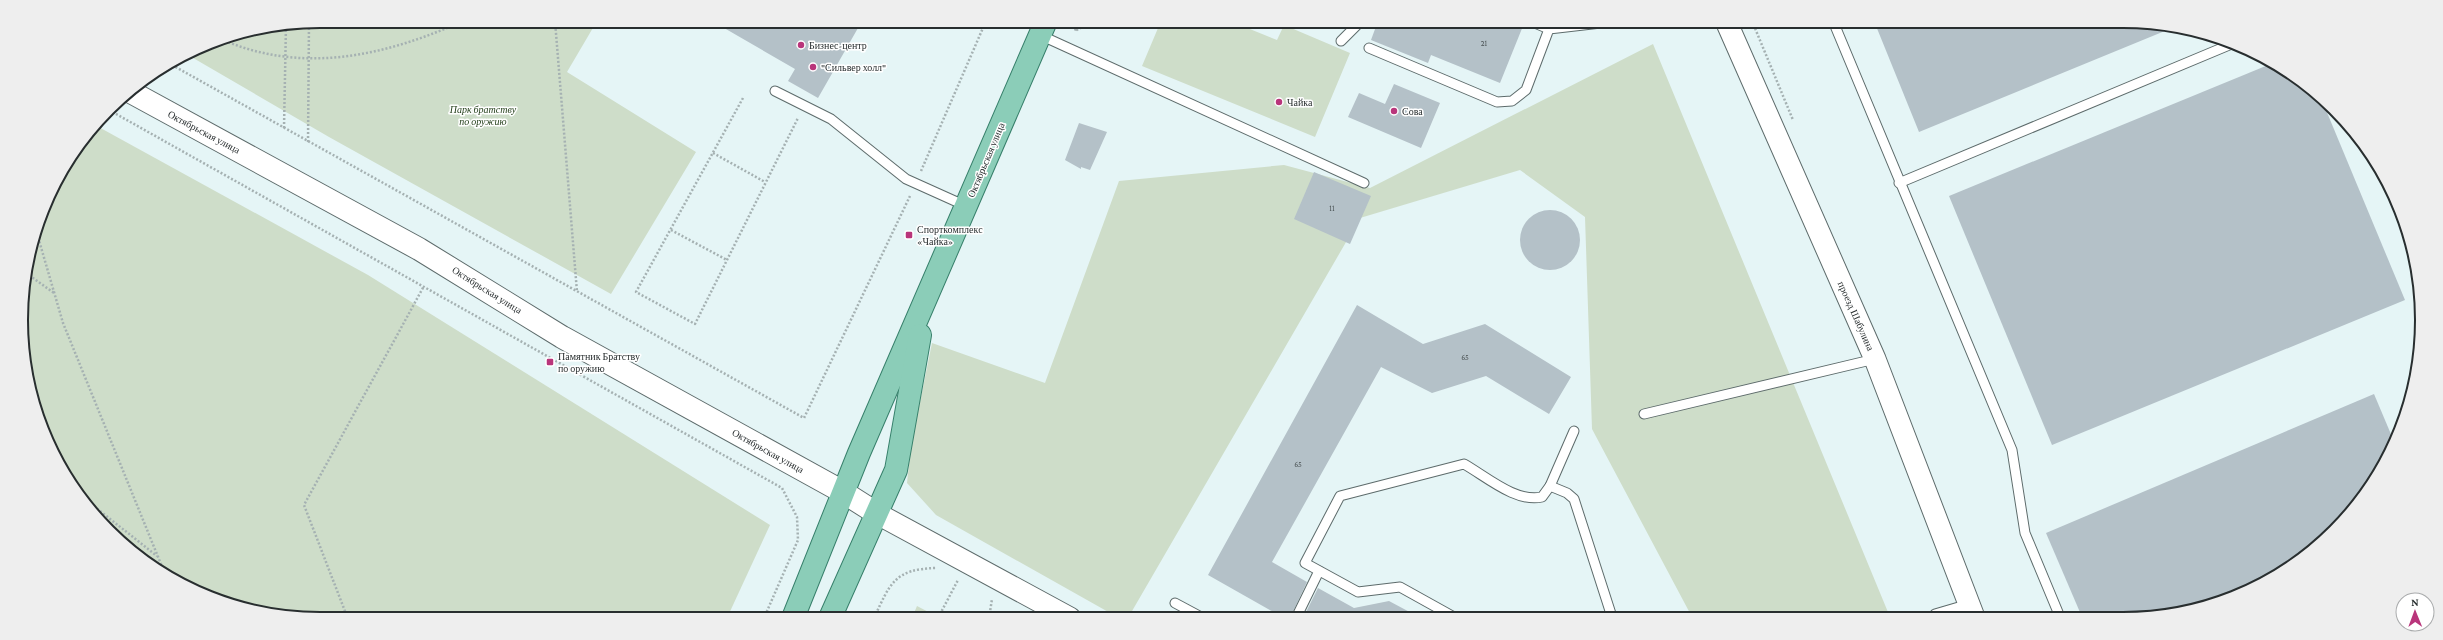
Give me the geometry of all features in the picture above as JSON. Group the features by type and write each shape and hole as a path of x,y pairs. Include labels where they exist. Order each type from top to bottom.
{"main road":[{"name":"Октябрьская улица","path":"843,492 1043,28"},
{"name":"Октябрьская улица","path":"135,94 420,249 562,337 843,492 876,513 896,470 927,300"},
{"path":"795,612 843,492"},
{"path":"833,612 876,513"}],"street":[{"name":"проезд Шабулина","path":"1729,28 1875,359 1972,610"},
{"name":"Октябрьская улица","path":"876,513 1059,612"}],"lane":[{"path":"1043,28 1364,183"},
{"path":"1341,41 1353,28"},
{"path":"1369,48 1497,102 1512,101 1526,90 1549,29 1558,28"},
{"path":"1836,28 1899,183 2012,450 2025,533 2058,612"},
{"path":"1899,183 2226,46"},
{"path":"775,91 805,104 831,119 915,184 966,206"},
{"path":"1644,414 1875,359"},
{"path":"1445,612 1400,587 1358,592 1305,563 1340,496 1464,464 1525,498 1532,499 1542,497 1550,486 1574,431"},
{"path":"1550,486 1567,493 1574,499 1610,612"},
{"path":"1299,612 1319,571"},
{"path":"1175,603 1191,612"},
{"path":"1954,612 1972,610"}],"path":[{"path":"228,42 239,47 286,58 309,59 344,57 393,49 427,37 447,28"},
{"path":"556,28 577,293"},
{"path":"175,67 577,293 804,418 915,184 983,28"},
{"path":"308,142 309,29"},
{"path":"284,128 286,30"},
{"path":"743,98 636,292 695,324 805,104"},
{"path":"115,113 782,488 796,517 798,540 767,612"},
{"path":"713,153 766,182"},
{"path":"671,230 727,260"},
{"path":"39,240 63,323 160,564"},
{"path":"31,277 54,293"},
{"path":"345,612 304,505 424,286"},
{"path":"96,508 157,556"},
{"path":"877,612 889,586 900,576 917,569 936,568 942,571"},
{"path":"952,577 965,584"},
{"path":"941,612 958,580"},
{"path":"985,596 999,603"},
{"path":"990,612 992,600"}],"green space":[{"name":"Парк братству по оружию","path":"320,28 593,28 567,72 696,152 611,294 329,137 192,57 226,43 282,30"},
{"name":"Чайка","path":"1158,28 1247,28 1277,40 1283,28 1291,28 1350,53 1315,137 1142,66"},
{"path":"1653,44 1888,612 1689,612 1592,429 1585,217 1520,170 1360,218 1131,612 1108,612 936,515 907,483 911,446 932,343 1045,383 1119,181 1284,165 1370,188"},
{"path":"100,128 368,275 770,525 730,612 320,612 282,610 244,602 208,590 174,573 142,552 127,540 100,513 88,498 67,466 50,432 38,396 30,358 28,320 30,282 38,244 50,208 67,174"},
{"path":"917,606 928,612 914,612"}],"building":[{"name":"Бизнес-центр","path":"724,28 858,28 818,98 788,81 795,69"},
{"path":"1375,28 1522,28 1500,83 1431,55 1428,63 1371,40"},
{"path":"1877,28 2123,28 2165,31 1919,132"},
{"path":"2266,66 2301,88 2316,100 2327,111 2405,300 2052,445 1949,196"},
{"name":"Сова","path":"1394,84 1440,103 1421,148 1348,117 1359,93 1385,104"},
{"path":"1079,123 1107,132 1090,170 1081,167 1081,169 1065,160"},
{"path":"1314,172 1371,196 1350,244 1294,219"},
{"path":"1550,210 1566,215 1571,219 1575,224 1580,240 1575,256 1571,261 1566,265 1550,270 1534,265 1529,261 1525,256 1520,240 1525,224 1529,219 1534,215"},
{"path":"1357,305 1423,344 1485,324 1571,377 1549,414 1486,376 1432,393 1381,367 1272,562 1307,582 1293,612 1273,612 1208,575"},
{"path":"2374,394 2391,435 2376,466 2355,498 2343,513 2316,540 2301,552 2269,573 2217,597 2161,610 2080,612 2046,533"},
{"path":"1318,588 1354,608 1389,601 1410,612 1306,612"}],"place":[{"name":"Бизнес-центр","path":"801,45"},
{"name":"\"Сильвер холл\"","path":"813,67"},
{"name":"Чайка","path":"1279,102"},
{"name":"Сова","path":"1394,111"},
{"name":"Спорткомплекс «Чайка»","path":"909,235"},
{"name":"Памятник Братству по оружию","path":"550,362"}]}
